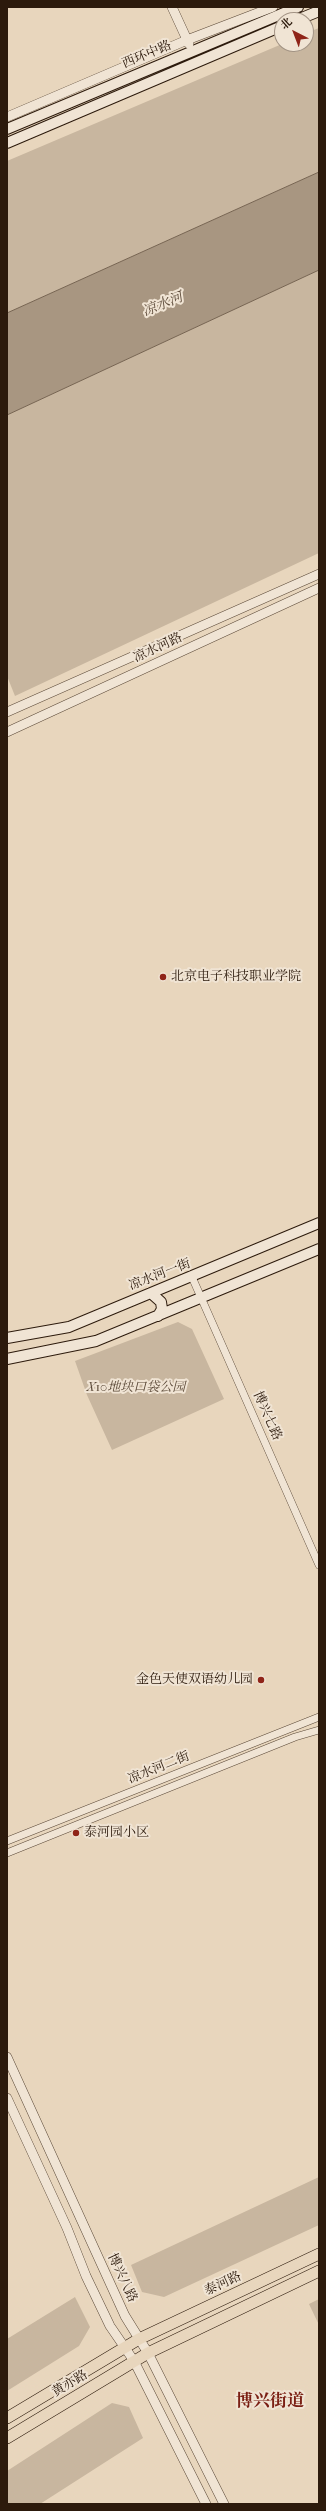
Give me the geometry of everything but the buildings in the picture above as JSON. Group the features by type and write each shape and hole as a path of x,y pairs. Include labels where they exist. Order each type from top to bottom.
{"main road":[{"name":"西环中路","path":"7,129 192,50 298,7"},
{"name":"西环中路","path":"7,143 274,29"},
{"name":"凉水河一街","path":"7,1338 70,1326 192,1277 319,1223"},
{"path":"7,1359 96,1341 319,1249"},
{"path":"151,1293 161,1302 162,1309 158,1316"},
{"name":"泰河路","path":"139,2339 319,2254"},
{"path":"148,2352 319,2271"},
{"name":"黄亦路","path":"7,2418 139,2339"},
{"name":"黄亦路","path":"7,2438 148,2352"}],"street":[{"path":"172,7 192,50"},
{"path":"7,117 187,40 273,7"},
{"name":"凉水河路","path":"7,712 319,574"},
{"name":"凉水河路","path":"7,732 319,588"},
{"name":"博兴七路","path":"192,1277 319,1564"},
{"name":"凉水河二街","path":"7,1841 319,1717"},
{"name":"凉水河二街","path":"7,1853 288,1740 319,1730"},
{"name":"博兴八路","path":"7,2057 125,2316 148,2352 224,2504"},
{"path":"7,2098 67,2228 86,2276 110,2326 134,2361 206,2504"}],"green space":[{"path":"319,28 319,172 7,313 7,161 274,47 274,52 314,52 314,30"},
{"path":"319,270 319,553 15,696 7,676 7,415"},
{"name":"X10地块口袋公园","path":"178,1322 192,1329 224,1399 112,1450 87,1395 75,1361"},
{"path":"319,2177 319,2225 164,2297 142,2292 131,2265"},
{"path":"75,2297 90,2327 79,2346 7,2391 7,2339"},
{"path":"319,2299 319,2325 309,2304"},
{"path":"112,2403 129,2407 143,2438 40,2504 7,2504 7,2471"}],"water":[{"name":"凉水河","path":"319,172 319,270 7,415 7,313"}],"place":[{"name":"北京电子科技职业学院","path":"163,977"},
{"name":"金色天使双语幼儿园","path":"261,1680"},
{"name":"泰河园小区","path":"76,1833"}],"district":[{"name":"博兴街道","path":"270,2402"}]}
